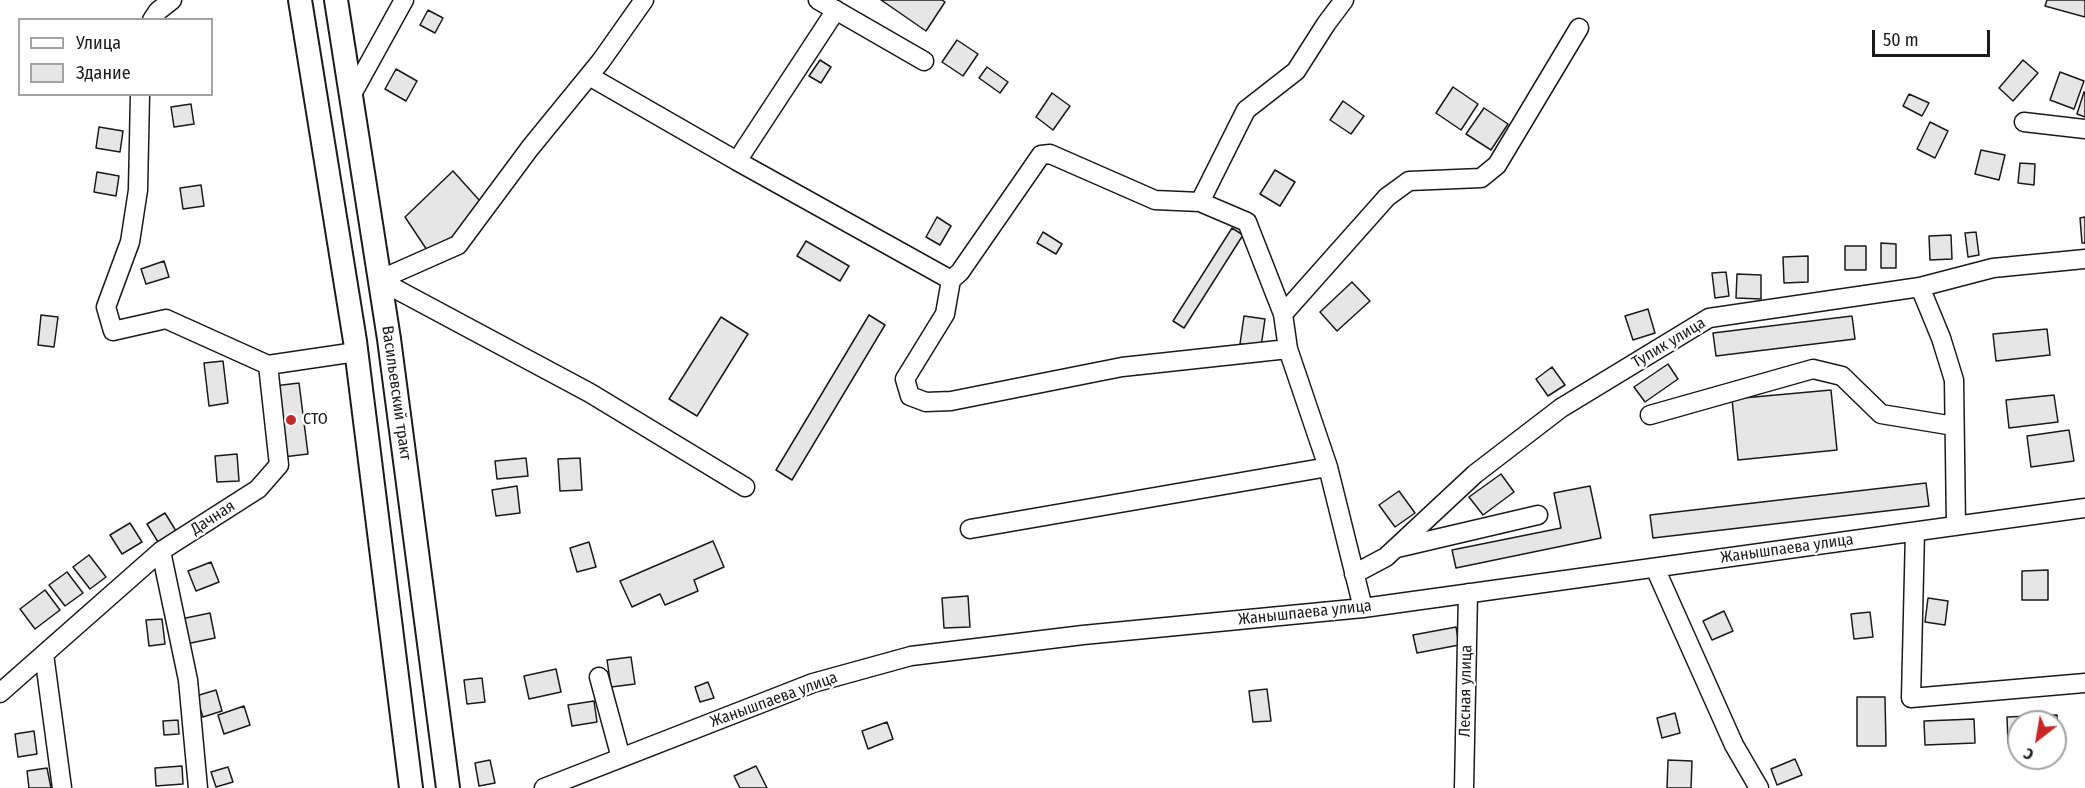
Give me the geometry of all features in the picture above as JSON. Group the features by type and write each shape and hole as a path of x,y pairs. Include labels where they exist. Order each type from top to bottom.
{"main road":[{"name":"Васильевский тракт","path":"300,0 356,352 411,788"},
{"name":"Васильевский тракт","path":"336,0 380,280 448,788"},
{"path":"365,425 400,423"},
{"path":"373,484 407,480"}],"street":[{"path":"153,18 172,0"},
{"path":"351,96 404,0"},
{"path":"380,280 458,245 530,148 589,76 644,0"},
{"path":"818,0 924,61"},
{"path":"1200,202 1246,110 1296,72 1344,0"},
{"path":"737,161 836,10"},
{"path":"1283,314 1387,197 1410,181 1481,178 1497,165 1579,28"},
{"path":"589,76 951,280"},
{"path":"140,96 138,190 130,242 106,307 113,331 166,320 268,365 356,352"},
{"path":"2024,122 2085,129"},
{"path":"1288,349 1122,367 951,401 926,402 910,396 905,379 945,314 951,280 960,272 1041,155 1050,154 1155,200 1200,202 1247,222 1283,314 1288,349 1328,467 1363,608"},
{"name":"Тупик улица","path":"1354,574 1386,557 1475,474 1561,408 1708,318 1920,287 1993,268 2085,259"},
{"path":"380,280 590,393 745,488"},
{"path":"1920,287 1941,338 1954,380 1956,526"},
{"name":"Дачная","path":"0,693 161,551 258,489 279,465 268,365"},
{"path":"1650,415 1813,369 1842,376 1881,414 1954,426"},
{"path":"970,529 1328,467"},
{"name":"Жанышпаева улица","path":"544,788 813,683 911,657 1083,635 1363,608 2085,508"},
{"path":"1395,548 1538,515"},
{"path":"1915,532 1911,698 2085,683"},
{"path":"161,551 188,680 198,788"},
{"path":"1655,568 1734,745 1759,788"},
{"name":"Лесная улица","path":"1464,788 1468,593"},
{"path":"44,654 62,788"},
{"path":"599,676 621,758"}],"building":[{"path":"881,0 942,0 945,2 926,31"},
{"path":"2047,0 2085,0 2085,17 2045,6"},
{"path":"428,10 443,18 435,33 420,25"},
{"path":"957,40 978,54 963,76 942,62"},
{"path":"820,60 831,67 821,83 809,76"},
{"path":"2023,60 2038,73 2013,101 1999,88"},
{"path":"987,67 1008,82 1000,93 979,78"},
{"path":"396,69 417,81 406,101 385,89"},
{"path":"2060,72 2084,81 2074,109 2050,100"},
{"path":"1453,87 1478,104 1461,130 1436,113"},
{"path":"2085,92 2085,117 2077,114"},
{"path":"1052,93 1070,106 1053,130 1036,117"},
{"path":"1909,94 1929,103 1922,116 1903,106"},
{"path":"1343,101 1364,116 1351,134 1330,120"},
{"path":"191,104 194,124 174,127 171,107"},
{"path":"1484,108 1508,124 1491,150 1466,134"},
{"path":"1930,122 1948,131 1935,158 1917,149"},
{"path":"99,127 123,131 120,152 96,148"},
{"path":"1981,150 2005,155 1999,180 1975,174"},
{"path":"2020,163 2035,164 2034,185 2018,183"},
{"path":"1275,170 1295,182 1280,206 1260,194"},
{"path":"453,171 480,201 453,237 427,250 405,217"},
{"path":"97,172 119,176 116,196 94,192"},
{"path":"201,185 204,206 183,209 180,188"},
{"path":"937,217 951,226 940,245 926,237"},
{"path":"2085,217 2085,243 2082,243 2080,218"},
{"path":"1232,228 1243,235 1184,328 1173,321"},
{"path":"1043,232 1062,244 1056,254 1037,243"},
{"path":"1976,232 1979,255 1968,257 1965,233"},
{"path":"1951,235 1952,259 1930,260 1929,236"},
{"path":"806,241 849,266 840,281 797,256"},
{"path":"1881,243 1896,244 1896,268 1881,268"},
{"path":"1845,246 1866,246 1866,270 1845,270"},
{"path":"1808,256 1808,282 1784,283 1783,257"},
{"path":"164,261 169,277 146,284 141,269"},
{"path":"1726,272 1729,296 1715,298 1712,273"},
{"path":"1737,274 1761,275 1761,299 1736,298"},
{"path":"1352,282 1370,301 1337,331 1320,312"},
{"path":"1648,309 1655,333 1633,340 1625,316"},
{"path":"41,315 58,317 54,347 38,345"},
{"path":"869,315 885,325 792,480 776,470"},
{"path":"1244,316 1265,319 1261,347 1240,344"},
{"path":"1852,316 1855,339 1716,356 1713,333"},
{"path":"721,317 748,334 697,416 669,399"},
{"path":"2047,329 2050,355 1996,361 1993,334"},
{"path":"223,361 228,403 209,406 204,363"},
{"path":"1668,364 1678,379 1645,402 1634,387"},
{"path":"1552,367 1565,385 1548,396 1536,379"},
{"name":"СТО","path":"299,383 308,454 283,457 274,386"},
{"path":"1831,390 1837,450 1738,460 1732,399"},
{"path":"2054,395 2058,422 2009,428 2006,400"},
{"path":"2069,430 2074,461 2031,467 2027,436"},
{"path":"237,454 239,481 217,482 215,456"},
{"path":"526,458 528,476 497,479 495,461"},
{"path":"580,458 582,490 560,491 558,459"},
{"path":"1501,474 1514,492 1483,515 1469,497"},
{"path":"1926,483 1929,506 1653,538 1650,515"},
{"path":"517,486 520,513 496,516 492,490"},
{"path":"1590,486 1601,538 1456,568 1452,550 1561,528 1554,493"},
{"path":"1399,491 1415,513 1395,527 1379,505"},
{"path":"165,513 176,531 158,542 147,524"},
{"path":"130,523 142,542 122,554 110,535"},
{"path":"713,541 724,567 694,580 698,591 665,605 660,594 632,607 620,581"},
{"path":"589,542 596,567 577,572 570,548"},
{"path":"89,555 106,577 90,589 73,567"},
{"path":"211,562 219,582 196,591 188,571"},
{"path":"2048,570 2048,600 2022,600 2022,571"},
{"path":"67,572 83,593 65,606 49,585"},
{"path":"45,590 60,610 35,629 20,609"},
{"path":"968,596 970,627 944,628 942,598"},
{"path":"1928,598 1948,601 1945,625 1925,622"},
{"path":"1724,611 1733,631 1712,640 1703,621"},
{"path":"1870,612 1873,637 1854,639 1851,614"},
{"path":"210,613 215,638 186,644 181,619"},
{"path":"162,619 165,644 149,646 146,620"},
{"path":"1456,627 1459,645 1417,653 1413,635"},
{"path":"631,657 635,684 611,687 607,660"},
{"path":"556,669 561,692 529,699 524,676"},
{"path":"482,678 485,702 467,704 464,680"},
{"path":"708,682 714,698 700,702 695,687"},
{"path":"1267,689 1271,721 1253,722 1249,691"},
{"path":"216,690 222,711 203,717 196,696"},
{"path":"1857,697 1885,697 1886,746 1857,746"},
{"path":"594,701 597,722 572,726 568,705"},
{"path":"244,706 250,725 224,734 218,715"},
{"path":"1675,713 1680,733 1662,738 1657,718"},
{"path":"1974,719 1975,743 1925,745 1924,721"},
{"path":"178,720 179,734 164,735 163,721"},
{"path":"887,722 893,739 868,749 862,731"},
{"path":"34,731 37,754 18,757 15,734"},
{"path":"1795,759 1802,775 1777,785 1771,769"},
{"path":"490,760 495,783 479,786 475,763"},
{"path":"1668,760 1692,761 1691,788 1667,788"},
{"path":"182,766 183,784 156,786 155,768"},
{"path":"756,766 767,788 740,788 734,776"},
{"path":"228,767 233,782 216,787 211,772"},
{"path":"47,768 51,788 29,788 27,771"}],"place":[{"name":"СТО","path":"291,420"}]}
